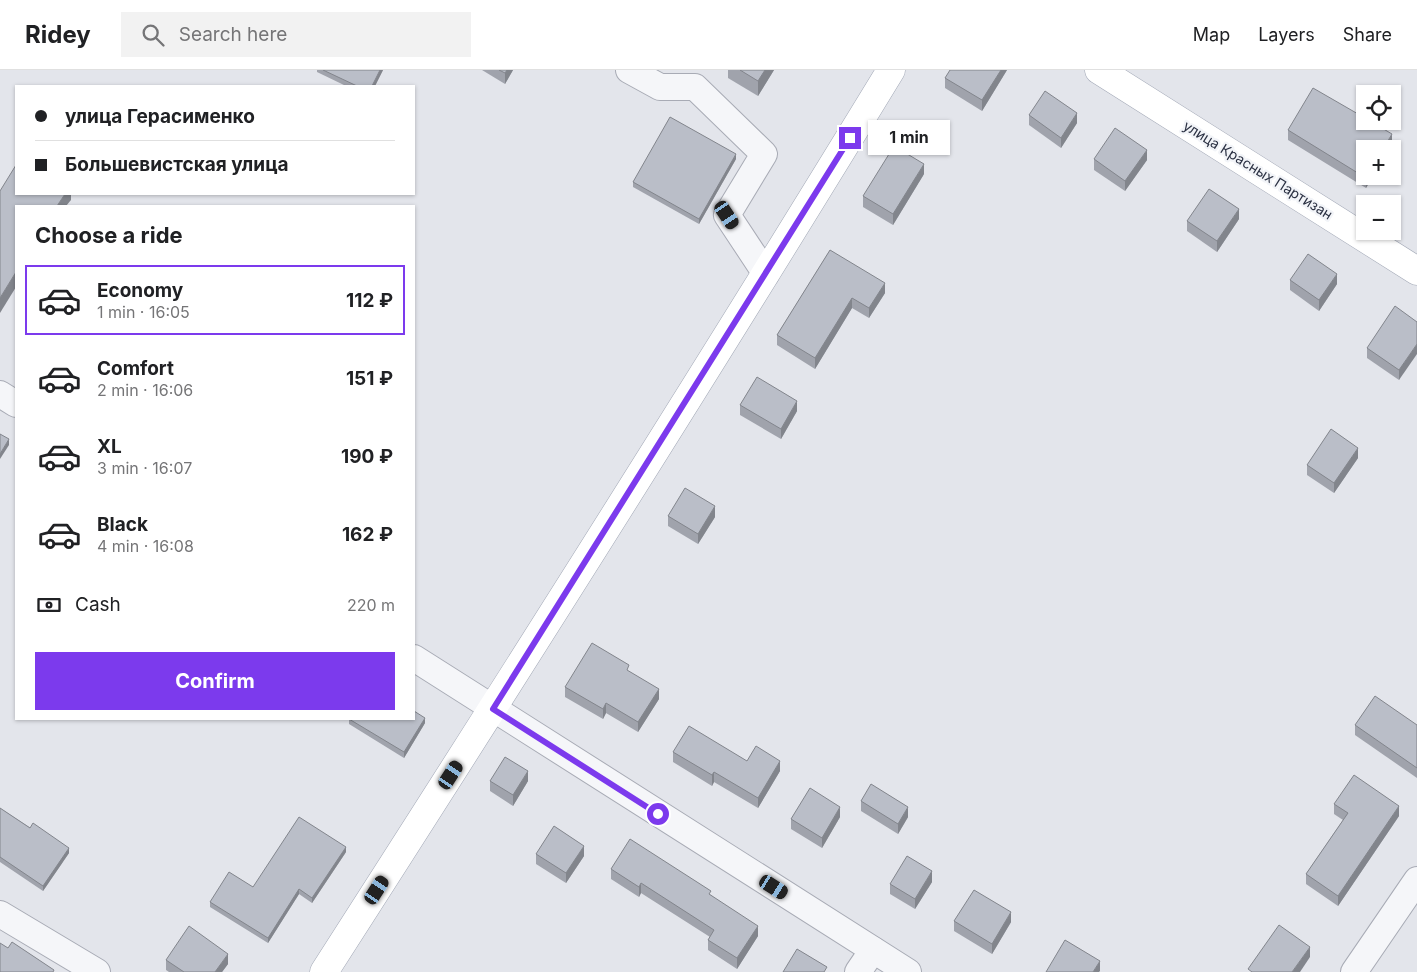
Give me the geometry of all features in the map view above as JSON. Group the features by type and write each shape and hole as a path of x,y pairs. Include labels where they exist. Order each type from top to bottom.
{"main road":[{"path":"324,972 493,709 892,70"},
{"name":"улица Красных Партизан","path":"1099,70 1417,271"}],"street":[{"path":"628,70 695,86 764,154 727,215 766,274"},
{"path":"0,394 15,403"},
{"path":"415,659 908,972"},
{"path":"1354,972 1417,880"},
{"path":"0,914 97,972"},
{"path":"858,972 873,950"}],"building":[{"path":"323,70 380,70 372,85 355,85"},
{"path":"740,70 765,70 758,81"},
{"path":"950,70 1001,70 982,100 945,78"},
{"path":"1313,88 1356,113 1356,130 1385,130 1392,134 1388,140 1356,140 1356,172 1288,130"},
{"path":"1045,91 1077,113 1061,138 1029,115"},
{"path":"670,117 736,154 699,219 633,182"},
{"path":"1115,128 1147,150 1125,181 1094,159"},
{"path":"894,146 924,164 893,214 863,196"},
{"path":"15,167 15,195 64,195 58,205 15,205 15,274 0,298 0,191"},
{"path":"1209,189 1239,209 1217,241 1187,221"},
{"path":"830,250 885,283 869,308 852,298 815,358 777,335"},
{"path":"1308,254 1337,274 1319,300 1290,280"},
{"path":"1395,306 1417,322 1417,344 1399,370 1367,348"},
{"path":"757,377 797,401 781,429 740,405"},
{"path":"1331,429 1358,448 1334,483 1307,465"},
{"path":"0,434 9,439 0,454"},
{"path":"685,488 715,506 698,534 668,516"},
{"path":"592,643 629,665 627,670 659,689 638,722 606,703 603,709 565,687"},
{"path":"1375,696 1417,725 1417,768 1355,725"},
{"path":"415,712 425,718 404,752 351,720 415,720"},
{"path":"689,726 747,761 756,746 780,761 758,798 714,772 712,775 673,752"},
{"path":"505,757 528,771 513,795 490,781"},
{"path":"1354,775 1399,806 1338,896 1306,874 1348,813 1334,804"},
{"path":"871,784 908,807 898,824 861,801"},
{"path":"810,788 840,807 822,838 791,819"},
{"path":"0,808 30,828 33,823 69,848 43,886 0,857"},
{"path":"299,817 346,847 312,898 299,889 268,938 210,902 229,872 253,887"},
{"path":"554,826 584,846 566,873 536,854"},
{"path":"630,839 711,891 709,894 758,926 737,958 708,940 714,930 641,883 639,887 611,869"},
{"path":"907,856 932,871 915,899 890,884"},
{"path":"974,890 1011,912 992,944 954,921"},
{"path":"1279,925 1310,947 1292,972 1252,972 1248,969"},
{"path":"189,926 228,954 215,972 184,972 166,960"},
{"path":"1065,940 1100,961 1093,972 1046,972"},
{"path":"12,942 54,970 53,972 0,972 0,943 8,948"},
{"path":"797,949 827,967 824,972 783,972"}],"route":[{"path":"658,814 493,709 850,138"}]}
